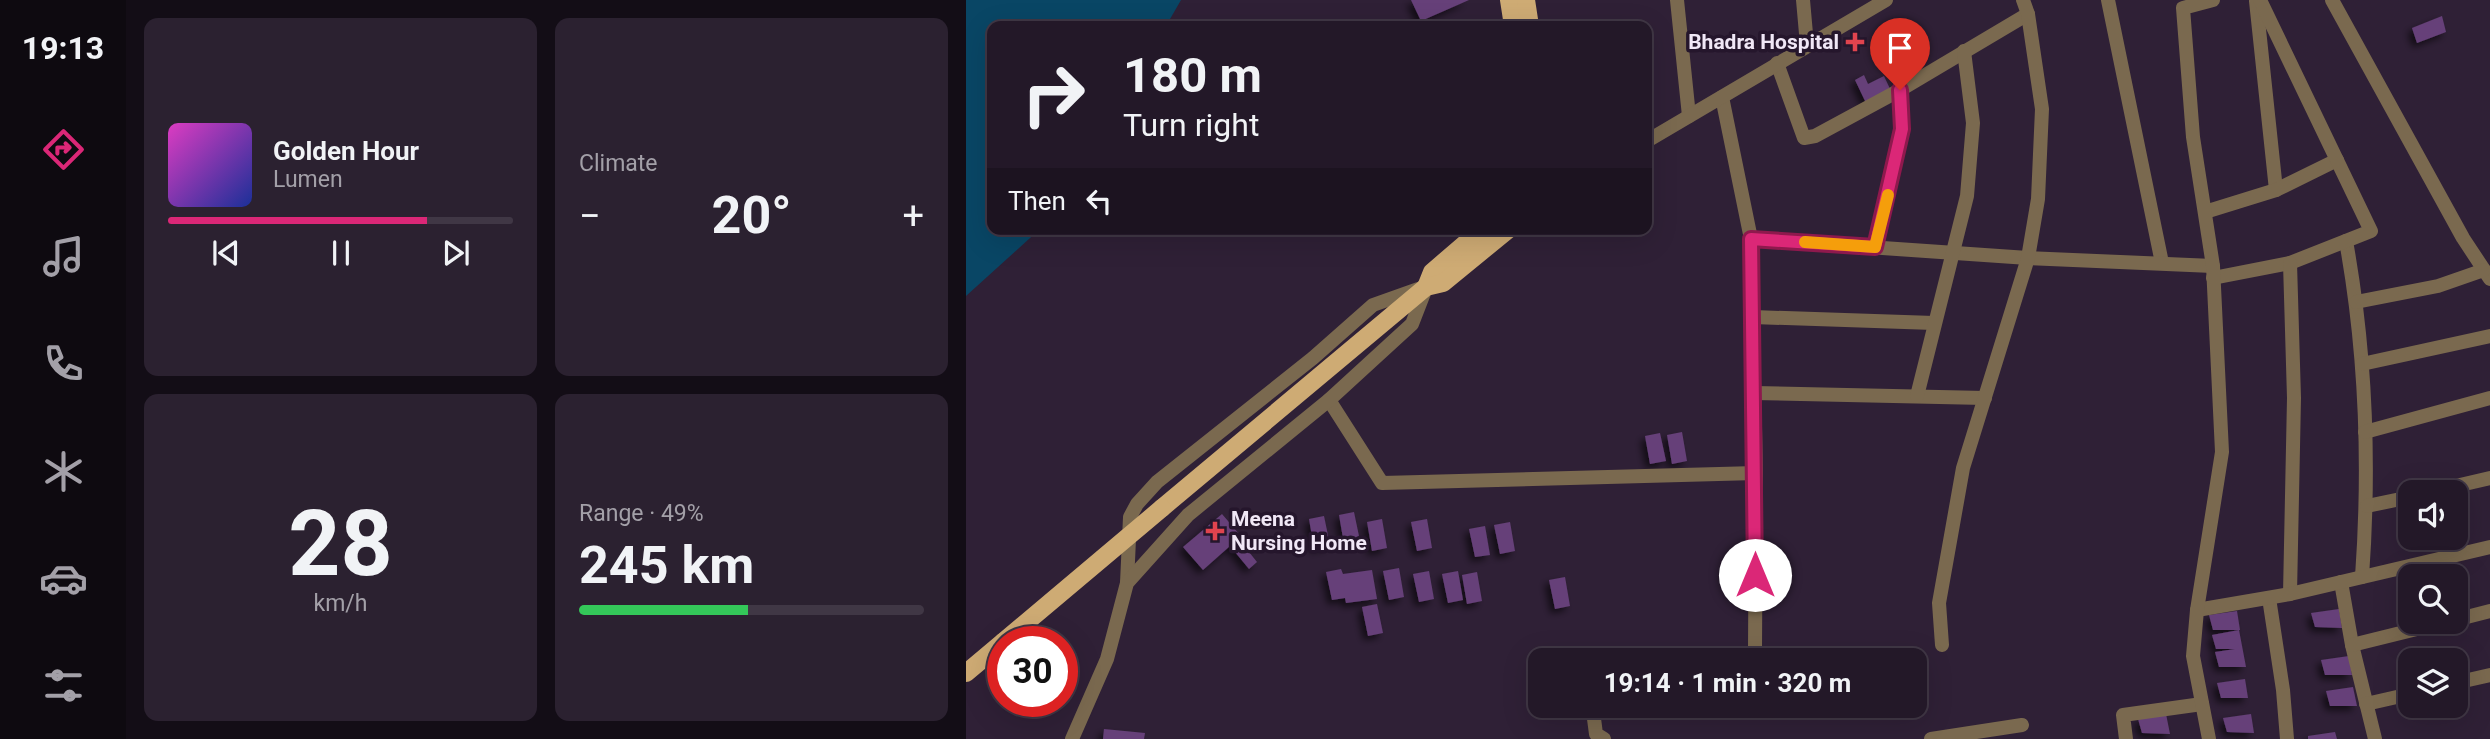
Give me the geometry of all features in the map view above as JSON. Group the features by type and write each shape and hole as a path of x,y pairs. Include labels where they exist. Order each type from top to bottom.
{"main road":[{"path":"1509,0 1512,21"},
{"path":"1526,0 1529,21"},
{"path":"1022,626 1426,286 1432,272 1475,235"},
{"path":"1426,286 1443,283 1502,235"},
{"path":"966,673 987,655"}],"street":[{"path":"1677,0 1689,116"},
{"path":"1803,0 1807,46"},
{"path":"1856,0 1858,16"},
{"path":"1652,138 1886,0"},
{"path":"1942,645 1939,603 1963,468 2028,258 2038,200 2042,109 2028,15 2023,0"},
{"path":"2108,0 2162,264"},
{"path":"2209,739 2193,656 2197,610 2222,452 2213,272 2193,137 2183,4 2213,0"},
{"path":"1751,239 2028,258 2162,264 2213,272 2290,263 2371,231 2258,0"},
{"path":"2258,0 2276,190"},
{"path":"2332,0 2463,238 2487,274 2356,302"},
{"path":"1777,63 1804,138 1815,136 2028,15"},
{"path":"1917,396 1967,196 1973,123 1964,51"},
{"path":"1875,247 1902,129 1900,90"},
{"path":"1721,96 1751,239 1756,473 1755,648"},
{"path":"2205,212 2276,190 2337,160"},
{"path":"2346,241 2362,364 2367,506 2362,577"},
{"path":"2290,263 2294,398 2290,594"},
{"path":"1127,583 1188,515 1329,400 1412,324 1426,286"},
{"path":"1072,739 1107,659 1127,583 1130,517 1138,504 1157,482 1314,358 1373,305 1426,286"},
{"path":"1753,317 1934,323"},
{"path":"2362,364 2490,336"},
{"path":"1754,393 1985,398"},
{"path":"2365,432 2490,398"},
{"path":"1329,400 1382,483 1756,473"},
{"path":"2468,483 2490,478"},
{"path":"2367,506 2398,499"},
{"path":"2197,610 2290,594 2490,547"},
{"path":"2341,582 2352,645 2375,739"},
{"path":"2269,598 2283,690 2287,739"},
{"path":"2468,617 2490,611"},
{"path":"2352,645 2398,634"},
{"path":"2468,680 2490,674"},
{"path":"2366,704 2398,697"},
{"path":"2126,739 2123,715 2202,704"},
{"path":"1594,718 1596,734 1604,739"},
{"path":"1931,739 2022,724"}],"water":[{"path":"966,0 1181,0 1169,21 987,21 987,235 1033,235 966,296"}],"building":[{"path":"1411,0 1469,0 1421,21"},
{"path":"2442,16 2446,32 2417,43 2412,28"},
{"path":"1864,75 1868,84 1884,76 1891,91 1866,103 1855,80"},
{"path":"1682,432 1687,461 1672,464 1667,435"},
{"path":"1660,433 1666,461 1650,464 1645,436"},
{"path":"1354,512 1360,541 1344,544 1339,515"},
{"path":"1222,514 1252,549 1249,552 1257,562 1249,569 1230,546 1203,570 1183,547"},
{"path":"1324,516 1330,545 1314,548 1309,519"},
{"path":"1382,519 1387,548 1372,551 1367,522"},
{"path":"1427,519 1432,548 1417,551 1411,522"},
{"path":"1510,522 1515,551 1500,554 1494,525"},
{"path":"1485,526 1490,555 1475,557 1469,529"},
{"path":"1399,568 1404,597 1389,600 1383,571"},
{"path":"1341,569 1343,574 1372,570 1377,599 1346,603 1345,598 1332,600 1326,572"},
{"path":"1429,571 1434,599 1419,602 1413,574"},
{"path":"1458,571 1463,600 1448,603 1442,574"},
{"path":"1477,572 1482,601 1467,604 1462,575"},
{"path":"1565,577 1570,606 1555,609 1549,580"},
{"path":"1377,604 1383,633 1368,636 1362,607"},
{"path":"2339,609 2342,628 2315,627 2311,613"},
{"path":"2237,611 2240,630 2213,630 2209,615"},
{"path":"2239,630 2246,667 2219,667 2215,652 2235,649 2216,649 2212,635"},
{"path":"2349,656 2352,675 2325,675 2321,660"},
{"path":"2245,679 2248,698 2221,698 2217,683"},
{"path":"2353,687 2357,706 2330,706 2326,691"},
{"path":"2166,714 2170,734 2142,733 2138,719"},
{"path":"2251,714 2254,733 2227,732 2223,718"},
{"path":"1104,729 1145,733 1144,739 1103,739"},
{"path":"2335,732 2337,739 2308,739 2308,736"}],"slow traffic":[{"path":"1805,242 1875,247 1888,195"}],"place":[{"name":"Bhadra Hospital","path":"1855,42"},
{"name":"Meena Nursing Home","path":"1215,531"}],"route":[{"path":"1755,575 1756,473 1751,239 1875,247 1902,129 1900,90"}]}
